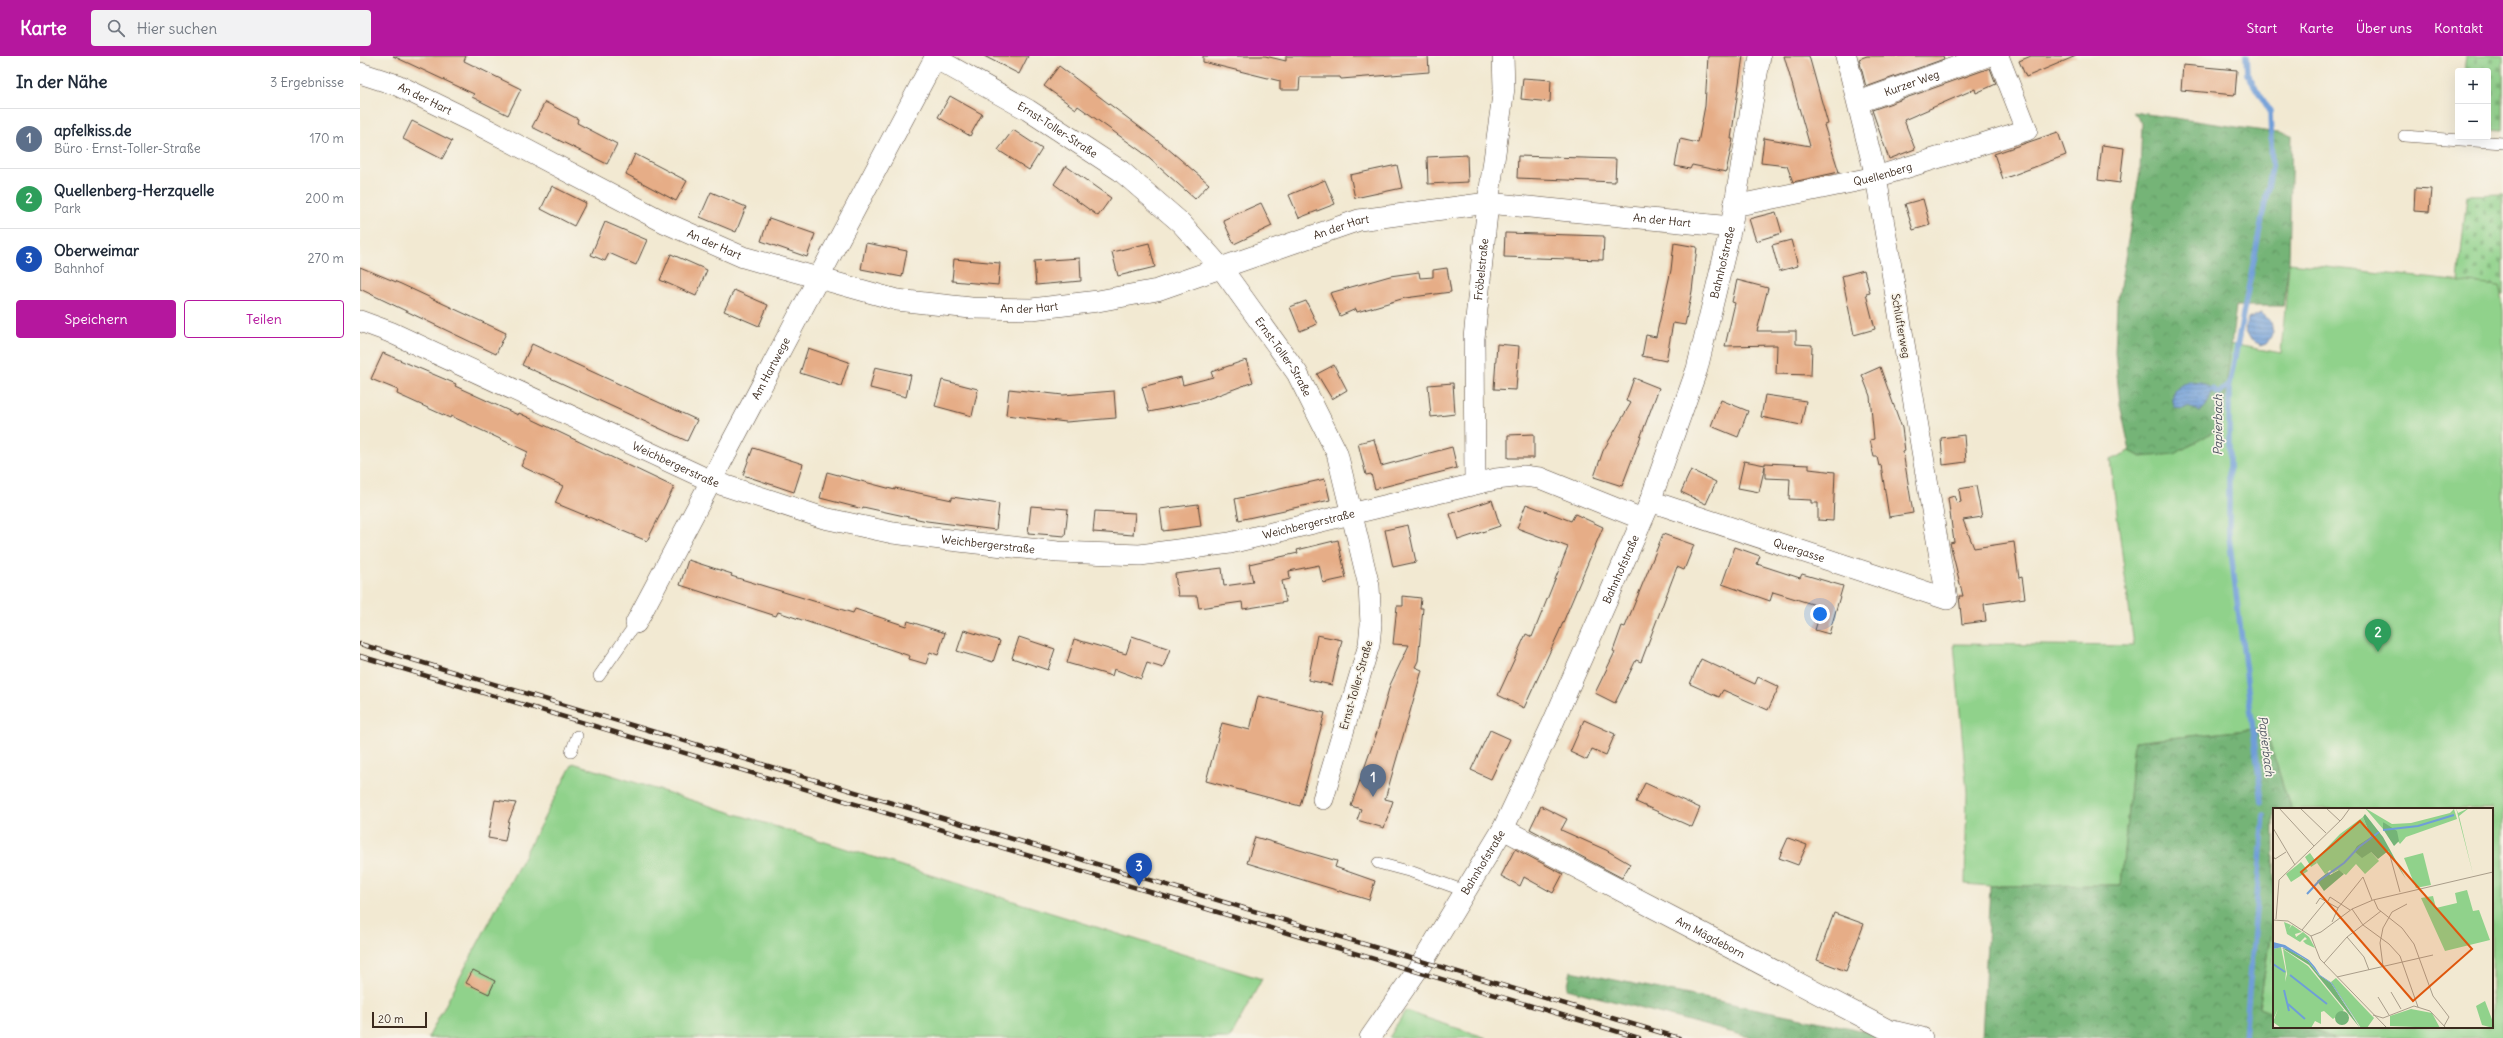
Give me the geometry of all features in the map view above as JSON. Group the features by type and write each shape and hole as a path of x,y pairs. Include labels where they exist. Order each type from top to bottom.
{"street":[{"name":"Fröbelstraße","path":"1475,483 1474,338 1488,202 1504,88 1504,56"},
{"name":"Bahnhofstraße","path":"1370,1038 1422,963 1503,829 1552,725 1646,510 1697,369 1731,227 1760,56"},
{"name":"Schlufterweg","path":"1846,56 1859,102 1876,177 1947,599"},
{"name":"Kurzer Weg","path":"1859,102 1948,62 1987,56"},
{"name":"Quellenberg","path":"1734,206 1876,177 2027,130 1998,56"},
{"name":"Ernst-Toller-Straße","path":"935,57 1028,110 1121,171 1181,223 1222,269 1297,373 1337,453 1353,514 1369,586 1371,624 1369,645 1323,799"},
{"name":"Am Hartwege","path":"636,623 935,57"},
{"name":"An der Hart","path":"360,73 397,85 479,125 666,223 743,257 897,300 971,308 1032,309 1098,301 1156,290 1222,269 1359,220 1488,202 1731,227"},
{"name":"Weichbergerstraße","path":"360,322 390,332 711,481 824,518 893,533 1058,552 1140,555 1230,543 1475,483 1523,476 1540,478 1646,510"},
{"name":"Quergasse","path":"1646,510 1947,599"},
{"name":"Am Mägdeborn","path":"1503,829 1888,1030 1922,1038"}],"lane":[{"path":"2404,136 2503,143"},
{"name":"Am Hartwege","path":"599,676 636,623"},
{"path":"571,752 577,736"},
{"path":"1378,863 1412,872 1465,891"}],"green space":[{"path":"2466,56 2503,56 2503,130 2491,129 2491,68 2464,68"},
{"path":"2133,112 2292,135 2289,263 2283,306 2236,306 2222,419 2215,431 2175,454 2141,457 2130,451 2120,405 2115,353 2117,304 2140,171 2142,123"},
{"path":"2503,194 2503,294 2501,294 2499,286 2458,282 2467,195"},
{"path":"2289,263 2500,286 2503,311 2503,1038 2334,1038 2309,1028 2493,1028 2493,808 2290,808 2265,728 2134,742 2121,885 1990,886 1965,884 1967,792 1954,644 2134,646 2110,460 2130,451 2141,457 2227,362 2230,344 2281,353"},
{"path":"2265,728 2290,808 2273,808 2273,918 2259,1008 2273,1014 2273,1028 2309,1028 2334,1038 1982,1038 1990,886 2121,885 2134,742"},
{"path":"573,763 1262,979 1230,1038 1069,1038 1059,1033 1056,1038 428,1038"},
{"path":"2273,918 2273,1014 2259,1008"},
{"path":"1571,971 1900,1038 1753,1038 1567,989"},
{"path":"1405,1011 1478,1035 1486,1038 1389,1038"}],"water":[{"path":"2261,313 2271,321 2273,333 2267,343 2261,345 2251,340 2245,329 2248,319"},
{"path":"2189,381 2201,382 2212,389 2207,405 2199,412 2189,406 2182,409 2175,408 2173,403 2173,395 2177,388"}],"building":[{"path":"393,56 466,56 464,61 521,89 508,115 472,97 474,94"},
{"path":"984,56 1028,56 1019,74"},
{"path":"1203,56 1265,56 1286,61 1286,56 1428,56 1429,72 1341,79 1340,77 1300,77 1299,90 1280,90 1280,81 1203,62"},
{"path":"1708,56 1743,56 1731,139 1733,139 1726,172 1692,165 1690,169 1675,166 1680,139 1698,143 1705,106"},
{"path":"1784,56 1809,56 1828,124 1824,125 1839,172 1793,182 1787,166 1761,163 1764,138 1810,146"},
{"path":"1867,56 1943,56 1944,59 1866,87 1859,59"},
{"path":"2031,56 2076,56 2026,77 2019,61"},
{"path":"2183,65 2237,70 2235,95 2181,90"},
{"path":"1059,66 1166,147 1209,184 1195,199 1142,152 1078,106 1076,109 1044,86"},
{"path":"1990,68 1996,84 1976,93 1975,89 1904,120 1915,149 1889,159 1872,110"},
{"path":"1523,78 1551,80 1550,102 1521,99"},
{"path":"950,96 982,114 970,136 938,117"},
{"path":"545,102 578,119 577,123 617,144 607,164 532,127"},
{"path":"412,121 452,141 442,159 403,139"},
{"path":"1013,130 1042,149 1029,170 998,150"},
{"path":"2058,132 2066,155 2003,179 1994,154"},
{"path":"2102,145 2124,148 2120,183 2098,180"},
{"path":"635,154 687,181 676,201 626,174"},
{"path":"1467,155 1468,182 1428,184 1427,157"},
{"path":"1518,156 1616,159 1615,182 1517,178"},
{"path":"1397,165 1402,188 1355,198 1350,175"},
{"path":"1066,166 1111,198 1098,216 1054,184"},
{"path":"1325,180 1335,204 1299,218 1289,195"},
{"path":"552,186 586,203 574,226 541,209"},
{"path":"2415,188 2431,189 2429,212 2414,211"},
{"path":"711,192 746,207 736,232 700,217"},
{"path":"1923,199 1930,225 1913,230 1905,204"},
{"path":"1261,203 1272,226 1234,244 1223,220"},
{"path":"1776,212 1782,233 1756,241 1749,219"},
{"path":"769,218 815,234 807,257 761,241"},
{"path":"605,222 647,240 636,265 609,253 605,261 591,255"},
{"path":"1505,233 1604,236 1603,260 1504,257"},
{"path":"1791,240 1798,266 1779,271 1772,245"},
{"path":"866,243 907,251 902,277 861,269"},
{"path":"1149,243 1155,267 1118,276 1112,252"},
{"path":"1674,243 1697,247 1692,291 1685,325 1673,323 1666,361 1642,356 1646,335 1656,337 1671,270"},
{"path":"671,254 707,270 696,296 660,280"},
{"path":"1080,258 1081,281 1036,285 1034,261"},
{"path":"954,259 1000,263 998,285 952,281"},
{"path":"360,267 401,284 506,333 496,354 360,289"},
{"path":"1447,268 1451,292 1405,298 1357,312 1356,309 1340,316 1330,293 1390,276 1419,272 1420,278 1433,277 1433,270"},
{"path":"1864,270 1870,293 1866,294 1875,329 1854,335 1842,276"},
{"path":"1737,280 1768,288 1757,331 1796,331 1796,344 1812,345 1811,375 1776,374 1777,345 1725,346 1735,303 1732,302"},
{"path":"734,290 768,305 759,326 724,311"},
{"path":"1306,301 1317,324 1300,331 1290,307"},
{"path":"532,344 697,420 687,441 522,365"},
{"path":"1497,344 1519,346 1516,390 1494,389"},
{"path":"808,348 849,362 841,386 800,373"},
{"path":"383,353 456,384 455,386 518,415 519,413 674,487 647,541 555,503 563,486 521,466 528,452 451,416 450,418 397,394 398,390 371,379"},
{"path":"1246,360 1253,382 1202,401 1149,412 1142,387 1181,377 1183,385 1213,377 1211,372"},
{"path":"1334,365 1347,390 1332,399 1317,374"},
{"path":"875,367 911,375 906,397 870,388"},
{"path":"1880,367 1902,428 1905,451 1903,452 1913,513 1889,517 1881,465 1879,466 1877,457 1874,457 1870,440 1874,439 1870,396 1862,375"},
{"path":"1634,378 1659,388 1622,486 1594,477 1603,451 1631,403 1626,401"},
{"path":"942,380 978,389 972,416 935,406"},
{"path":"1453,383 1455,414 1431,417 1428,385"},
{"path":"1009,389 1063,395 1114,391 1116,418 1066,422 1006,415"},
{"path":"1765,395 1806,401 1801,425 1761,417"},
{"path":"1721,400 1748,411 1738,437 1711,426"},
{"path":"1534,434 1534,458 1508,458 1508,435"},
{"path":"1964,435 1966,462 1943,465 1941,438"},
{"path":"1374,439 1381,466 1452,447 1457,468 1375,489 1371,474 1366,475 1358,443"},
{"path":"753,448 803,464 794,492 743,475"},
{"path":"1744,461 1765,465 1765,463 1809,465 1809,469 1835,472 1833,521 1818,520 1818,503 1811,503 1811,500 1789,499 1790,479 1765,478 1765,466 1759,492 1738,488"},
{"path":"1691,470 1716,482 1706,504 1681,492"},
{"path":"827,472 895,490 895,488 952,500 952,497 999,504 996,530 927,521 863,507 863,509 820,498"},
{"path":"1325,479 1330,500 1239,520 1235,499"},
{"path":"1976,486 1982,517 1963,520 1974,548 2014,542 2019,578 2022,577 2025,598 1984,604 1986,621 1962,624 1959,596 1963,596 1950,543 1954,542 1948,498 1954,496 1957,503 1961,502 1959,489"},
{"path":"1492,500 1500,526 1458,540 1450,514"},
{"path":"1198,504 1201,526 1163,531 1160,509"},
{"path":"1526,504 1571,521 1575,514 1603,527 1559,632 1524,708 1498,695 1526,634 1532,637 1568,547 1517,528"},
{"path":"1031,506 1068,509 1065,536 1028,533"},
{"path":"1095,511 1135,513 1133,535 1093,532"},
{"path":"1408,525 1416,562 1393,567 1385,530"},
{"path":"1663,534 1694,545 1684,570 1677,567 1641,662 1636,660 1615,703 1595,693 1615,652 1613,651 1622,626 1625,627"},
{"path":"1338,540 1346,578 1323,583 1319,565 1289,571 1290,579 1282,581 1286,602 1243,609 1242,602 1199,608 1197,596 1178,596 1175,574 1222,568 1224,586 1253,582 1249,564 1298,553 1297,550"},
{"path":"1735,547 1760,556 1757,564 1800,578 1802,574 1843,586 1829,634 1815,630 1822,607 1773,592 1770,601 1722,584"},
{"path":"688,560 732,574 731,576 853,613 855,609 906,626 908,621 945,633 938,655 930,652 926,664 909,659 910,656 778,612 776,616 680,585"},
{"path":"1403,596 1421,598 1420,608 1423,608 1418,661 1415,667 1422,670 1385,799 1393,801 1384,828 1357,820 1361,809 1351,806 1377,732 1390,685 1409,645 1393,644 1397,606 1403,606"},
{"path":"964,630 1000,641 993,662 957,651"},
{"path":"1317,635 1342,640 1332,685 1308,680"},
{"path":"1132,636 1170,649 1163,668 1147,663 1141,679 1114,669 1112,676 1067,663 1074,639 1126,654"},
{"path":"1019,637 1055,649 1048,670 1012,658"},
{"path":"1701,659 1755,684 1758,677 1779,687 1768,710 1723,690 1719,697 1690,684"},
{"path":"1258,696 1325,713 1300,806 1206,781 1222,723 1250,730"},
{"path":"1584,720 1615,734 1606,755 1592,749 1587,760 1570,752"},
{"path":"1490,730 1510,739 1491,779 1471,770"},
{"path":"1645,783 1700,808 1692,827 1636,802"},
{"path":"495,800 516,803 509,820 505,841 488,838"},
{"path":"1541,806 1567,819 1561,830 1606,850 1630,864 1622,878 1530,829"},
{"path":"1255,837 1337,861 1335,867 1375,881 1369,900 1247,863"},
{"path":"1788,838 1807,845 1798,865 1779,858"},
{"path":"1515,849 1563,874 1553,893 1524,877 1520,886 1501,876"},
{"path":"1834,913 1864,924 1846,971 1817,960"},
{"path":"473,970 495,981 489,994 466,983"}],"waterway":[{"name":"Papierbach","path":"2246,56 2247,74 2270,111 2272,167 2229,387 2229,536 2262,802"},
{"path":"2212,389 2219,393 2230,384"},
{"name":"Papierbach","path":"2245,1038 2264,815"}],"railway":[{"path":"360,644 1679,1038"},
{"path":"360,656 1639,1038"}],"place":[{"name":"Quellenberg-Herzquelle","path":"2378,652"},
{"name":"apfelkiss.de","path":"1373,797"},
{"name":"Oberweimar","path":"1139,886"}]}
